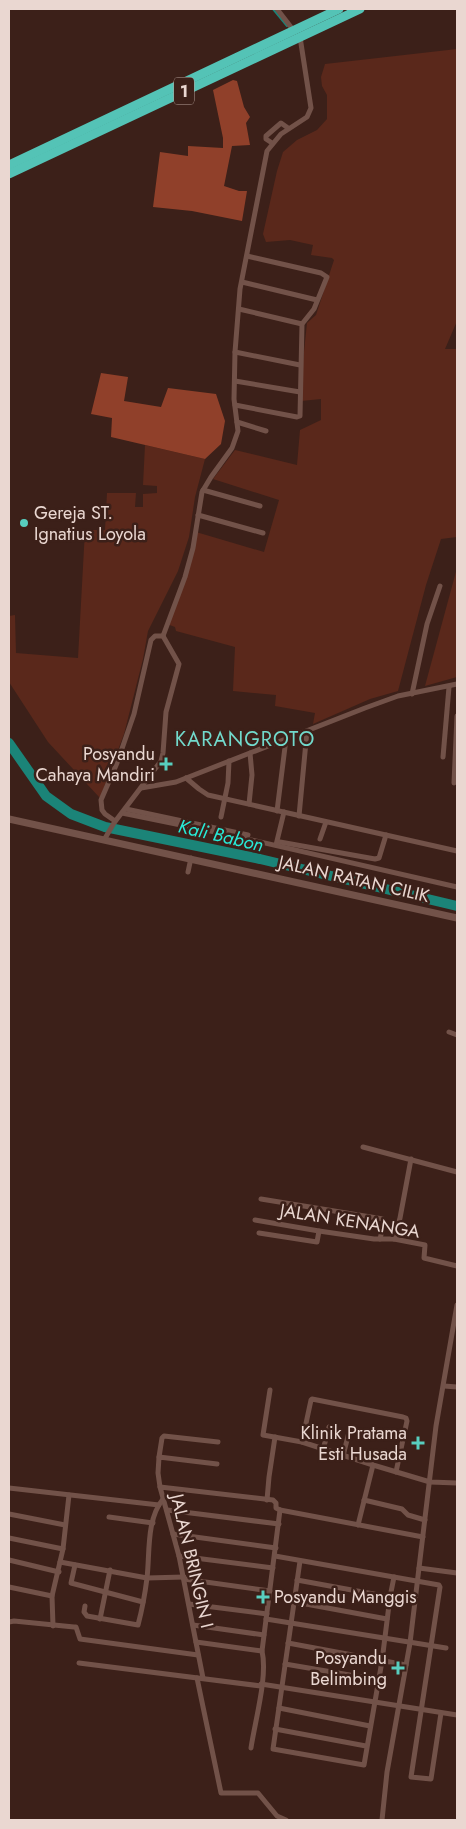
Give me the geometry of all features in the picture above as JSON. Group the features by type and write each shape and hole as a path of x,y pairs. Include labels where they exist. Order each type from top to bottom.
{"highway":[{"name":"1","path":"9,174 297,34 339,9"},
{"name":"1","path":"9,165 170,88 360,9"}],"street":[{"path":"162,636 185,577 193,548 203,490 232,448 238,431 234,380 238,309 267,151 272,143 288,128 307,116 311,108 297,34 277,9"},
{"path":"272,143 266,139 266,136 281,123 288,128"},
{"path":"235,405 299,417 302,324 314,309 327,280 326,275 247,256"},
{"path":"242,282 317,300"},
{"path":"238,309 302,324"},
{"path":"235,352 300,365"},
{"path":"234,380 300,392"},
{"path":"237,422 266,431"},
{"path":"203,490 260,506"},
{"path":"198,515 263,533"},
{"path":"412,689 428,624 440,586"},
{"path":"115,822 102,810 100,800 134,714 151,640 155,636 162,636"},
{"path":"106,838 115,822 161,761 166,712 178,671 177,661 162,636"},
{"path":"141,788 167,784 186,778 412,689 457,684"},
{"path":"443,757 449,686"},
{"path":"454,783 457,716"},
{"path":"299,816 307,731"},
{"path":"277,811 286,739"},
{"path":"249,804 252,775 250,753"},
{"path":"221,817 229,761"},
{"path":"186,778 205,793 457,851"},
{"path":"124,811 276,843 457,887"},
{"path":"276,843 284,812"},
{"name":"JALAN RATAN CILIK","path":"9,819 106,838 191,860 457,918"},
{"path":"320,839 326,822"},
{"path":"276,843 375,859 379,858 386,835"},
{"path":"189,870 191,860"},
{"path":"449,1032 457,1034"},
{"path":"363,1146 457,1172"},
{"path":"394,1239 400,1218 411,1159"},
{"path":"261,1200 383,1219 380,1239"},
{"name":"JALAN KENANGA","path":"255,1220 319,1231 394,1239 425,1245 424,1258 457,1266"},
{"path":"259,1233 317,1242 319,1231"},
{"path":"382,1820 387,1772 410,1643 436,1426 457,1305"},
{"path":"444,1386 457,1387"},
{"path":"270,1390 263,1435 302,1442 373,1466 430,1482 457,1483"},
{"path":"302,1442 310,1400 312,1398 403,1417 407,1420 396,1472"},
{"path":"323,1450 328,1427"},
{"path":"343,1456 350,1428"},
{"path":"160,1487 158,1473 159,1457 164,1436 218,1442"},
{"path":"275,1438 269,1476 268,1500 275,1501 276,1508 423,1537"},
{"path":"159,1457 217,1464"},
{"path":"358,1525 373,1466"},
{"name":"JALAN BRINGIN I","path":"268,1500 160,1487 179,1556 182,1578 189,1604 196,1642 196,1655 221,1792 258,1793 277,1816 286,1820"},
{"path":"9,1488 85,1495 159,1505"},
{"path":"53,1626 52,1596 63,1550 69,1495"},
{"path":"85,1606 84,1614 100,1619 138,1625 147,1578 153,1523 156,1509 163,1500"},
{"path":"364,1500 402,1509 408,1515 425,1520"},
{"path":"167,1510 279,1524"},
{"path":"251,1748 261,1685 264,1657 262,1651 280,1510"},
{"path":"9,1514 65,1526"},
{"path":"109,1517 153,1523"},
{"path":"173,1534 276,1548"},
{"path":"9,1538 63,1550"},
{"path":"179,1556 273,1568"},
{"path":"275,1556 437,1584 440,1587 411,1777 431,1778 441,1713"},
{"path":"9,1560 59,1572"},
{"path":"300,1561 273,1749 364,1765 394,1577"},
{"path":"60,1562 147,1578 182,1578 270,1591"},
{"path":"75,1565 71,1583 143,1602"},
{"path":"419,1568 457,1573"},
{"path":"100,1619 110,1570"},
{"path":"296,1580 390,1598"},
{"path":"9,1587 52,1596"},
{"path":"295,1602 388,1619"},
{"path":"189,1604 446,1648"},
{"path":"9,1622 76,1627 80,1639 196,1655"},
{"path":"193,1625 264,1636"},
{"path":"196,1642 262,1651"},
{"path":"288,1643 406,1665"},
{"path":"79,1663 282,1687 457,1715"},
{"path":"285,1664 379,1680"},
{"path":"279,1708 370,1726"},
{"path":"275,1729 366,1746"}],"shaded area":[{"path":"457,49 457,321 445,349 457,349 457,537 441,539 426,585 398,691 370,699 313,724 315,713 275,706 276,695 233,691 235,647 176,631 175,627 167,624 185,577 196,532 264,552 279,500 213,479 235,450 297,465 300,430 321,420 321,399 301,401 301,380 307,323 316,315 334,260 332,258 311,255 313,245 290,240 266,242 263,234 283,152 297,140 317,130 327,119 327,95 322,86 321,77 325,64"},
{"path":"233,80 237,81 244,107 250,117 246,123 250,145 232,146 224,186 239,191 247,191 242,221 192,211 153,207 160,152 188,156 188,146 223,148 223,138 213,90"},
{"path":"101,373 128,377 124,401 161,407 168,388 216,394 225,421 221,444 205,459 111,437 112,418 91,414"},
{"path":"145,445 205,459 195,497 189,537 178,571 148,631 124,734 100,798 48,742 9,682 9,616 15,615 16,653 78,658 85,530 105,530 107,493 136,493 135,507 143,507 143,494 157,493 157,486 143,485"},
{"path":"457,568 457,677 425,686"}],"waterway":[{"path":"273,9 287,26"},
{"name":"Kali Babon","path":"9,743 46,796 71,814 105,827 260,859 457,906"}],"place":[{"name":"Gereja ST. Ignatius Loyola","path":"24,523"},
{"name":"Posyandu Cahaya Mandiri","path":"166,764"},
{"name":"Klinik Pratama Esti Husada","path":"418,1443"},
{"name":"Posyandu Manggis","path":"263,1597"},
{"name":"Posyandu Belimbing","path":"398,1668"}],"district":[{"name":"KARANGROTO","path":"245,739"}]}
